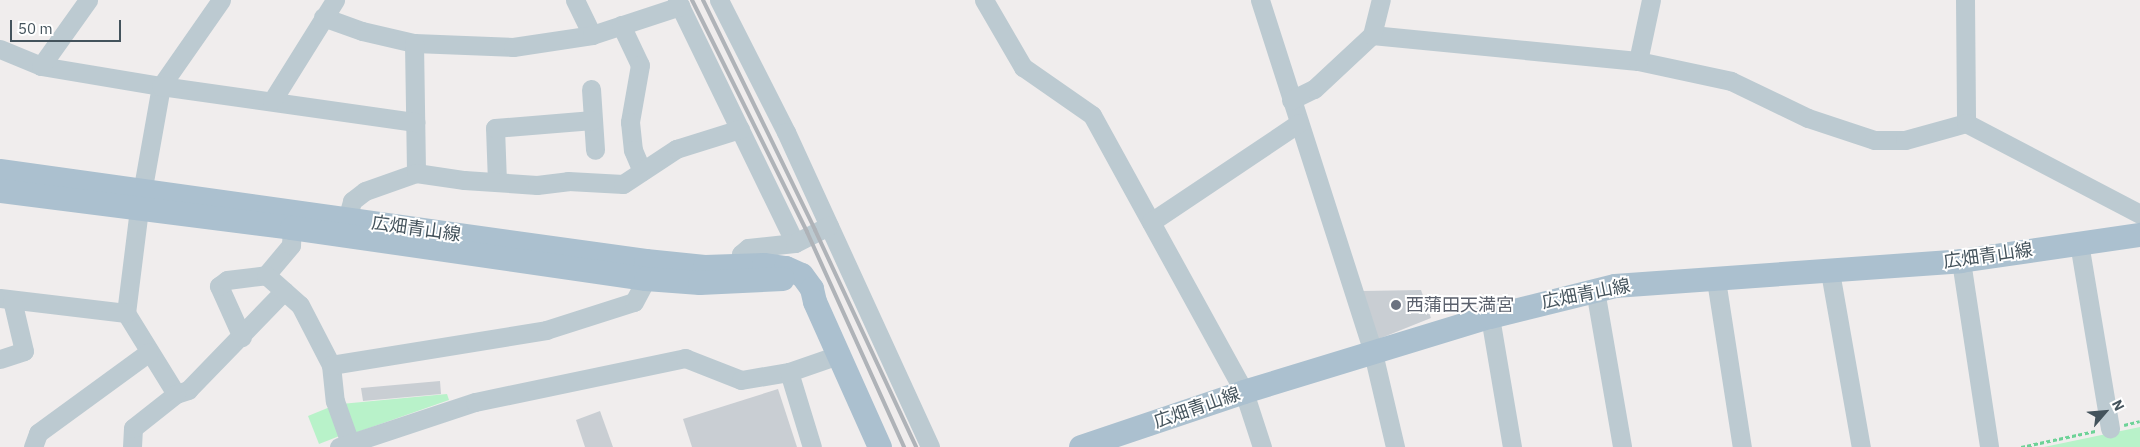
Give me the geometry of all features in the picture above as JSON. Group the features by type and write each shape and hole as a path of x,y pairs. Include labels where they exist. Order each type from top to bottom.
{"main road":[{"name":"広畑青山線","path":"0,171 292,228 646,279 700,283 783,279 797,286 814,302"},
{"name":"広畑青山線","path":"0,191 141,200 347,219 646,261 705,267 741,265 786,268 802,275 812,289 814,302 880,447"},
{"name":"広畑青山線","path":"1081,447 1244,392 1490,317 1596,290 1616,286 1830,272 1960,261 2140,234"}],"street":[{"path":"41,66 88,0"},
{"path":"176,394 126,313 141,200 161,86 221,0"},
{"path":"272,101 335,0"},
{"path":"575,0 592,35"},
{"path":"719,0 829,226 930,447"},
{"path":"984,0 1023,67 1092,115 1244,392 1262,447"},
{"path":"1260,0 1373,353 1395,447"},
{"path":"1291,100 1314,89 1372,35 1380,0"},
{"path":"1638,61 1651,0"},
{"path":"1965,0 1966,123"},
{"path":"323,18 362,31 414,43 513,47 592,35 621,26 678,3 795,243"},
{"path":"621,26 640,65 630,122 633,150 642,172"},
{"path":"1372,35 1638,61 1731,81 1808,118 1874,140 1905,140 1966,123 2140,214"},
{"path":"414,43 416,173"},
{"path":"0,50 41,66 161,86 415,122"},
{"path":"592,89 595,150"},
{"path":"496,182 496,128 593,120"},
{"path":"1152,222 1299,123"},
{"path":"347,219 352,201 365,191 416,173 496,182 623,184 676,149 740,129"},
{"path":"741,265 741,254 748,248 795,243 829,226"},
{"path":"242,337 219,286 227,280 266,275 291,244 292,228"},
{"path":"2079,243 2110,428"},
{"path":"1960,261 1989,447"},
{"path":"1830,272 1861,447"},
{"path":"266,275 300,305 331,365 335,401 345,445 475,402 685,358 742,380 789,372 838,356"},
{"path":"331,365 546,330 634,302 646,279"},
{"path":"1716,280 1742,447"},
{"path":"1596,290 1622,447"},
{"path":"132,447 133,428 176,394 188,390 242,337 284,291"},
{"path":"0,359 24,351 6,299 126,313"},
{"path":"1490,317 1512,447"},
{"path":"33,447 38,433 149,352"},
{"path":"789,372 812,447"}],"path":[{"path":"2022,447 2140,421"}],"green space":[{"path":"447,394 449,400 352,434 341,404"},
{"path":"330,407 342,435 319,444 308,416"},
{"path":"2140,427 2140,447 2044,447"}],"building":[{"name":"西蒲田天満宮","path":"1421,290 1431,318 1376,340 1362,291"},
{"path":"440,381 441,394 363,401 361,388"},
{"path":"778,389 797,447 692,447 683,419"},
{"path":"600,411 613,447 585,447 576,420"}],"railway":[{"path":"692,0 807,232 904,447"},
{"path":"703,0 815,230 916,447"}],"place":[{"name":"西蒲田天満宮","path":"1396,305"}]}
